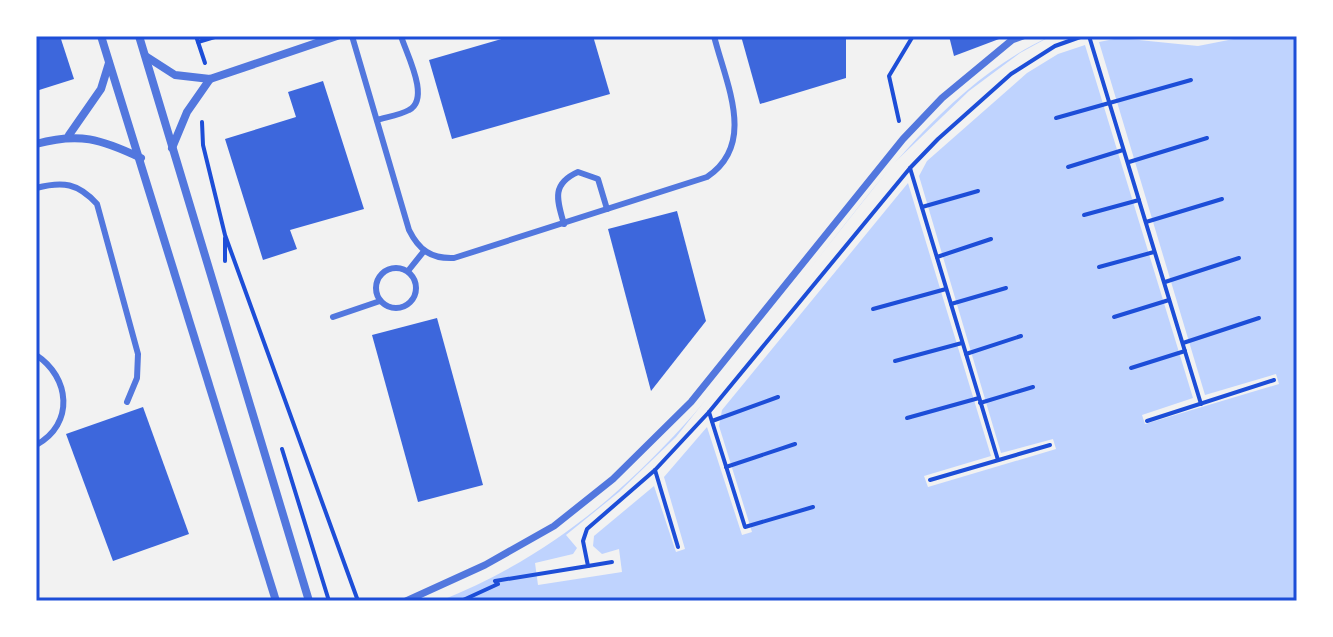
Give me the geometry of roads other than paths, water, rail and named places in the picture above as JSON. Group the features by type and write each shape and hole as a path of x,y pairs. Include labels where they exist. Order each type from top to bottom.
{"street":[{"path":"101,36 276,601"},
{"path":"139,36 309,601"},
{"path":"145,55 175,75 210,79 337,36"},
{"path":"406,601 485,565 554,526 613,479 691,402 903,139 942,98 1012,40 1023,36"},
{"path":"69,135 101,89 109,63"},
{"path":"172,150 187,112 210,79"},
{"path":"36,144 69,135 106,143 141,158"}],"lane":[{"path":"352,36 409,230 424,251 434,257 454,258 707,177 722,167 732,153 736,136 735,118 714,36"},
{"path":"377,120 411,110 417,101 418,91 401,36"},
{"path":"564,224 556,197 558,188 578,172 598,179 607,209"},
{"path":"36,188 60,181 79,188 97,204 138,354 137,378 127,402"},
{"path":"408,271 424,251"},
{"path":"333,317 380,301 395,308 411,301 416,286 408,271 400,267 383,271 375,285 380,301"},
{"path":"36,355 51,365 60,379 64,396 63,412 56,428 36,445"}],"water":[{"path":"1051,36 1297,36 1297,601 440,601 505,570 563,534 615,493 663,448 707,399 881,179 931,123 988,74 1018,53"}]}
